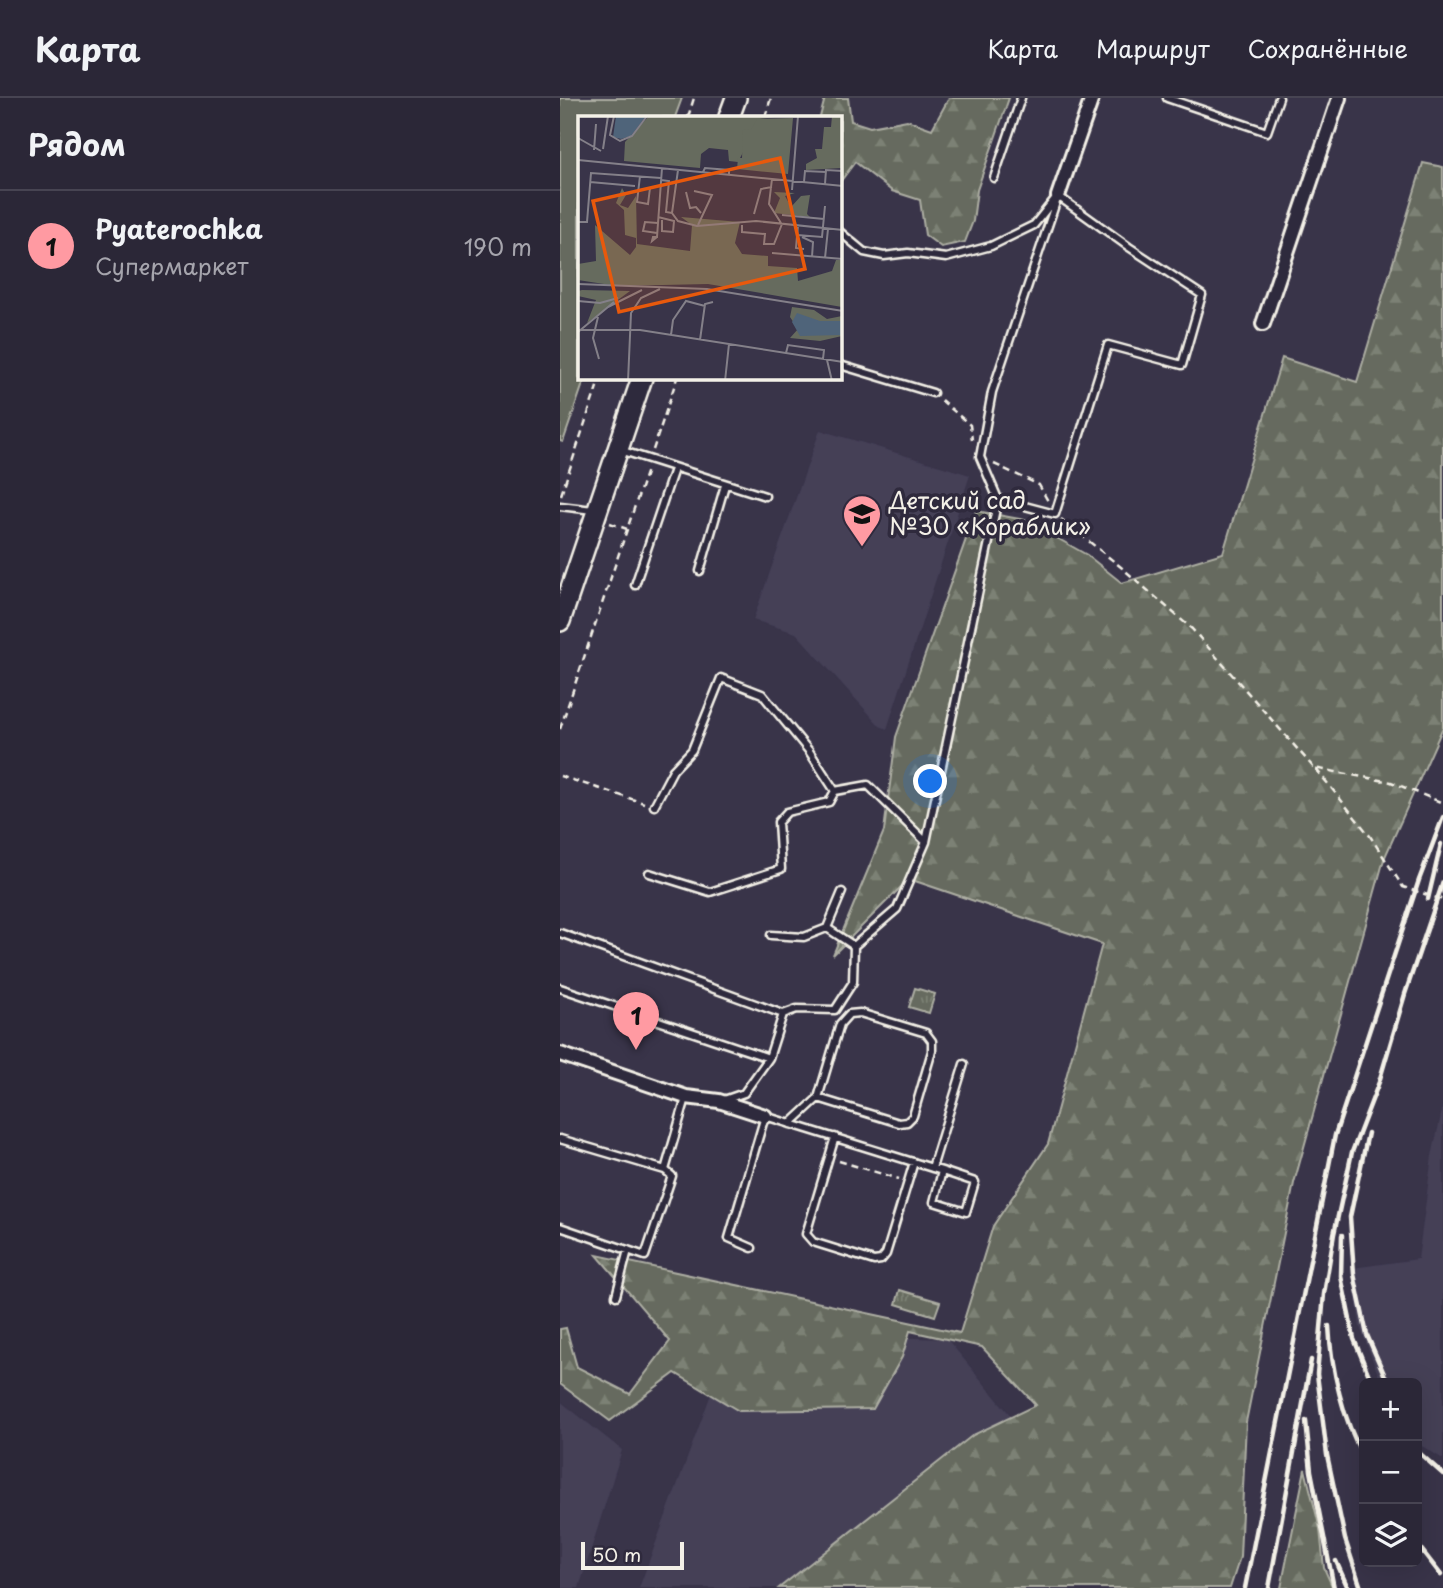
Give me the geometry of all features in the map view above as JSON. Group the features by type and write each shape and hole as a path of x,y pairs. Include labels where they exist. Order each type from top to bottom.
{"main road":[{"path":"729,116 736,98"},
{"path":"560,621 641,380"}],"street":[{"path":"1058,196 1092,98"},
{"path":"1263,324 1339,98"},
{"path":"560,1054 686,1097 719,1101 765,1116"}],"lane":[{"path":"994,178 1021,98"},
{"path":"1168,98 1267,132 1279,98"},
{"path":"842,234 864,252 884,256 908,253 946,258 991,246 1034,225 1058,196"},
{"path":"560,933 783,1014 797,1009 835,1010 853,982 855,946 897,909 926,842 998,499 980,457 992,392 1058,196"},
{"path":"998,499 1055,514 1108,345 1182,365 1202,295 1058,196"},
{"path":"842,366 933,393"},
{"path":"618,449 765,496"},
{"path":"635,585 674,469"},
{"path":"700,571 724,485"},
{"path":"560,506 597,511"},
{"path":"654,806 673,770 692,750 721,678 762,694 809,751 835,792"},
{"path":"649,873 710,892 781,869 778,822 787,812 829,802 835,792 868,786 926,842"},
{"path":"771,935 804,937 827,928 842,892"},
{"path":"827,928 855,946"},
{"path":"560,988 769,1058"},
{"path":"790,1124 818,1098 840,1024 849,1014 860,1013 926,1033 930,1037 932,1051 913,1116 907,1122 899,1123 818,1098"},
{"path":"719,1101 744,1093 769,1058 783,1014"},
{"path":"932,1168 964,1064"},
{"path":"665,1170 686,1097"},
{"path":"752,1248 729,1238 765,1116 914,1162 942,1171 975,1182 966,1212 934,1202 942,1171"},
{"path":"835,1138 807,1229 807,1237 813,1242 874,1261 886,1254 914,1162"},
{"path":"560,1139 665,1170 672,1176 645,1256 560,1227"},
{"path":"616,1296 628,1250"}],"path":[{"path":"688,116 694,98"},
{"path":"765,116 771,98"},
{"path":"560,498 599,380"},
{"path":"560,729 676,380"},
{"path":"933,393 970,425 973,443 980,457 1039,485 1055,514 1192,629 1364,828 1403,887 1443,900"},
{"path":"1314,768 1391,782 1443,803"},
{"path":"560,776 654,806"},
{"path":"829,1158 908,1181"}],"shaded area":[{"name":"Детский сад №30 «Кораблик»","path":"820,430 970,475 887,729 880,726 796,633 753,620"},
{"path":"1443,1106 1443,1459 1422,1446 1422,1378 1379,1378 1360,1327 1352,1268 1418,1259 1432,1156"},
{"path":"734,1332 947,1339 1021,1428 784,1588 639,1588"},
{"path":"560,1401 622,1450 579,1588 560,1588"}],"green space":[{"path":"560,98 682,98 675,116 578,116 578,380 584,380 563,442 560,441"},
{"path":"825,98 848,98 851,121 870,127 907,120 932,129 949,98 1009,98 977,190 973,221 965,242 941,247 925,235 920,200 892,191 855,162 842,179 842,116 820,116"},
{"path":"1423,163 1443,167 1443,727 1384,859 1294,1183 1246,1422 1240,1557 1230,1588 779,1588 973,1435 1036,1405 982,1347 910,1331 902,1357 873,1409 739,1411 675,1373 610,1421 560,1384 560,1329 566,1328 577,1367 630,1394 670,1341 597,1255 960,1333 993,1226 1048,1144 1102,944 909,879 833,955 884,831 896,737 976,511 1025,520 1087,555 1122,583 1223,553 1282,358 1357,382"},
{"path":"915,988 935,994 929,1013 909,1007"},
{"path":"900,1290 940,1302 935,1316 896,1304"},
{"path":"1305,1469 1320,1529 1324,1568 1333,1588 1281,1588"}],"railway":[{"path":"1245,1588 1335,1135 1419,880 1443,817"},
{"path":"1428,899 1441,844"},
{"path":"1361,1588 1345,1539 1327,1455 1317,1374 1324,1294 1352,1152 1379,1082 1443,882"},
{"path":"1368,1133 1350,1217 1354,1274 1367,1335 1386,1378"},
{"path":"1342,1235 1341,1276 1354,1339 1370,1378"},
{"path":"1329,1326 1339,1394 1359,1447"},
{"path":"1269,1588 1311,1360"},
{"path":"1306,1421 1311,1471 1334,1588"},
{"path":"1422,1455 1443,1474"},
{"path":"1422,1550 1441,1575"},
{"path":"1336,1561 1348,1588"}],"place":[{"name":"Детский сад №30 «Кораблик»","path":"862,548"},
{"name":"Pyaterochka","path":"636,1050"}]}
